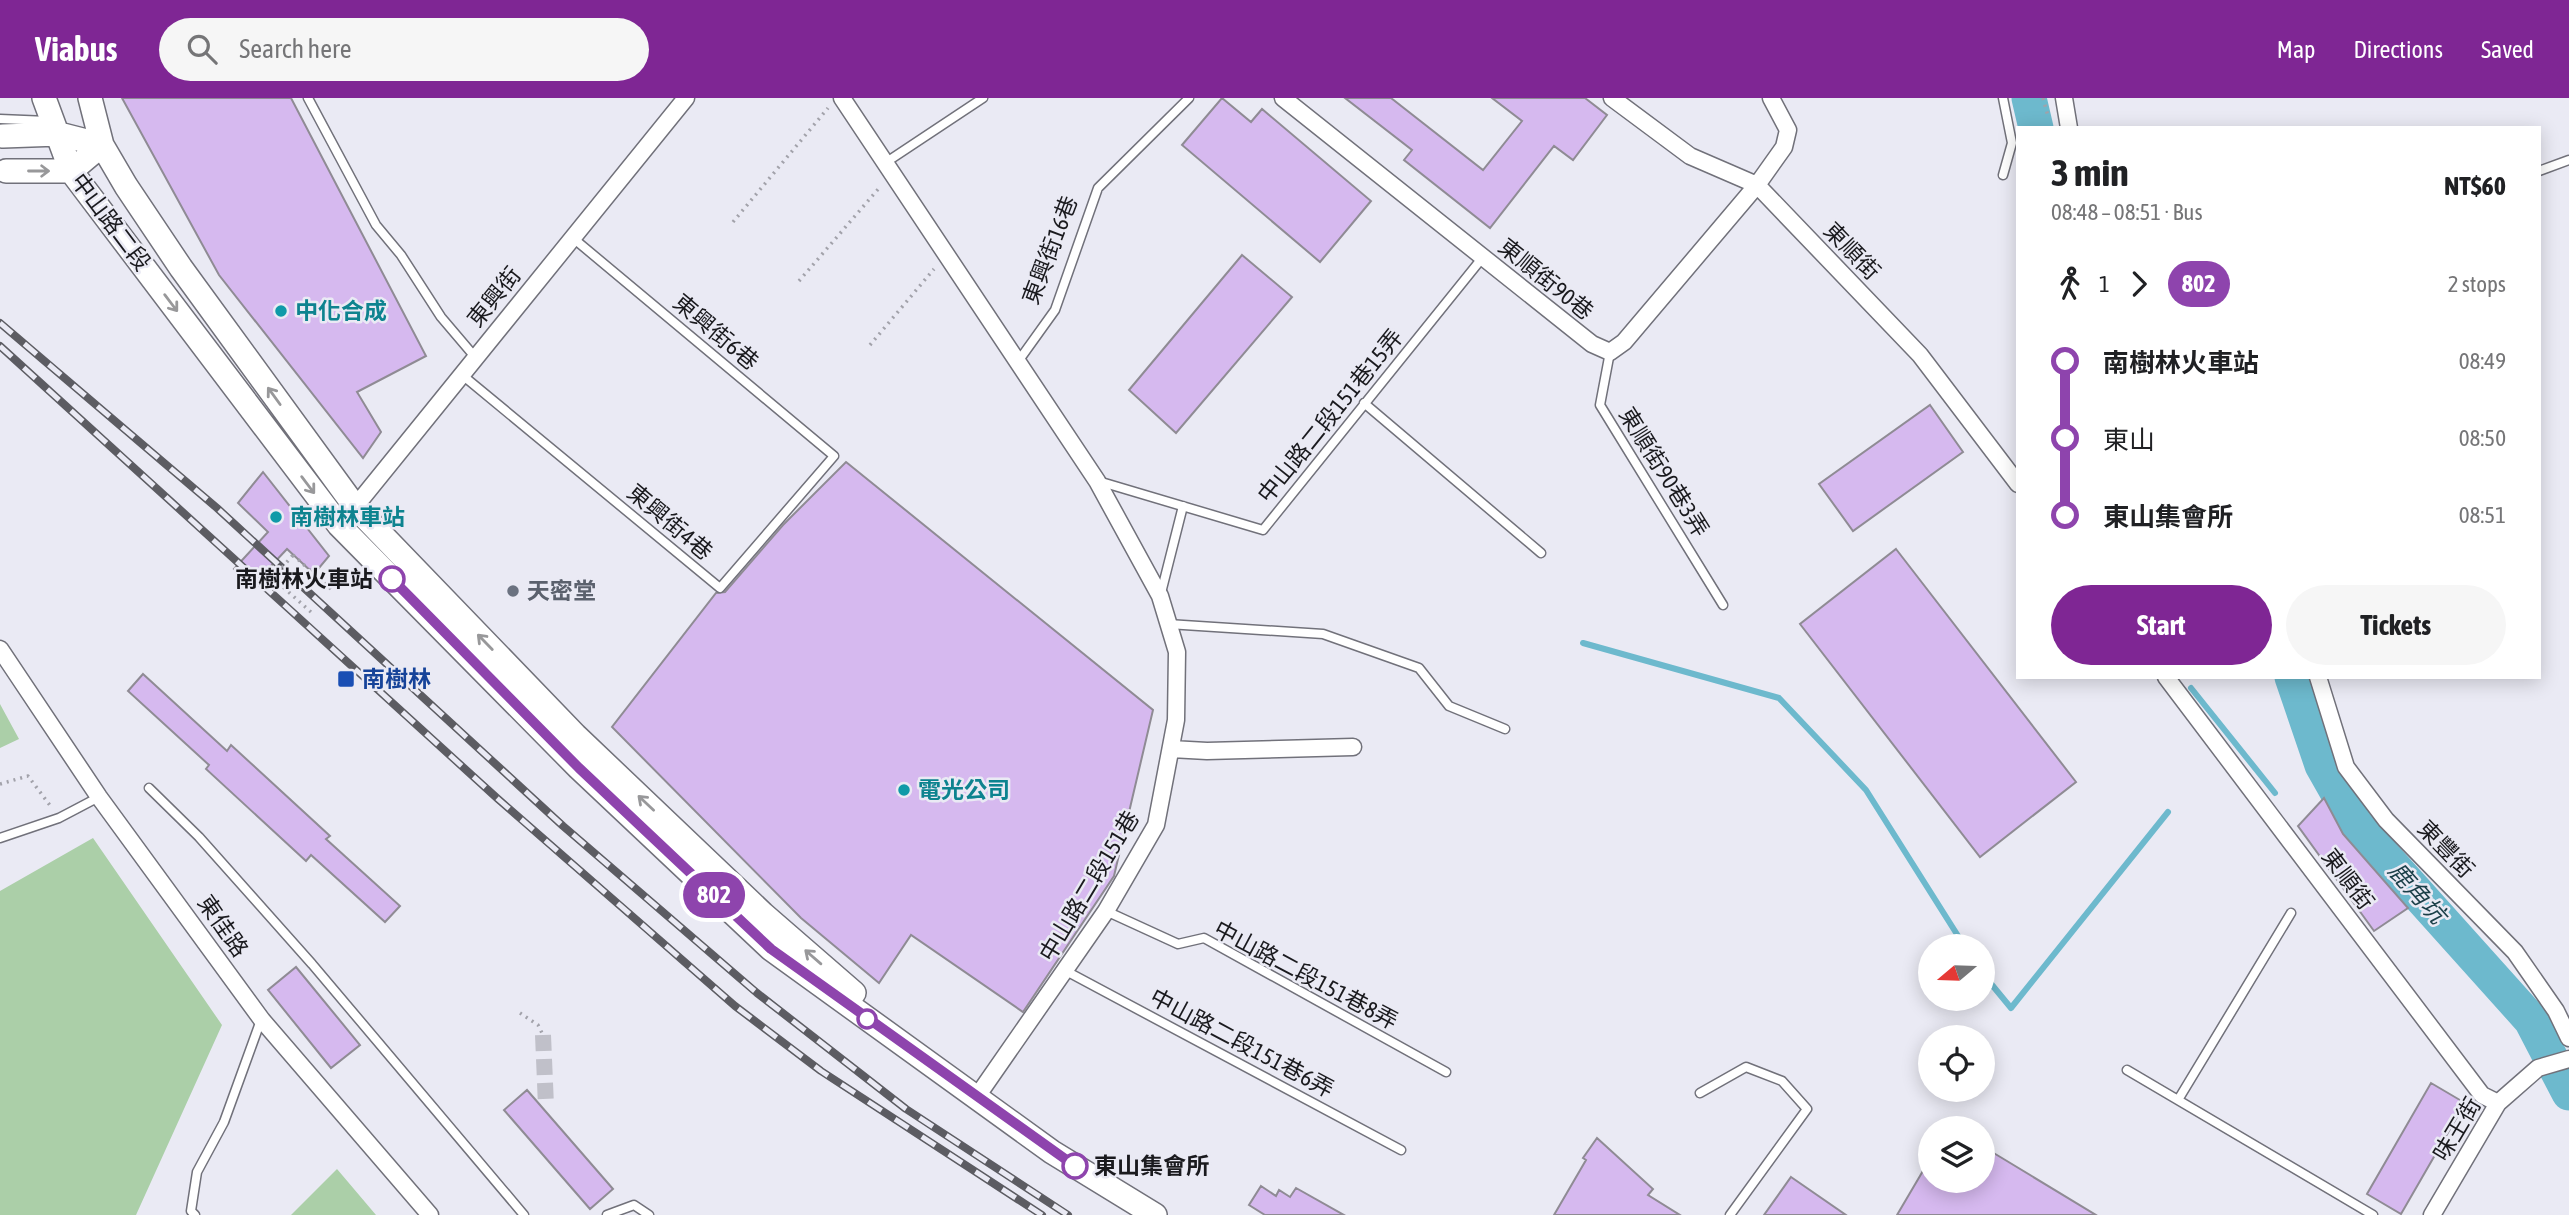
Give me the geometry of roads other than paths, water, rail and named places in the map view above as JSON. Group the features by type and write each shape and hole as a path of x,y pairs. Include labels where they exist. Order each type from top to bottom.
{"main road":[{"path":"1,128 55,127 44,98"},
{"path":"6,171 71,171 102,145 90,98"},
{"name":"中山路二段","path":"55,127 102,145 181,268 356,508 604,763 763,914 976,1098"},
{"name":"中山路二段","path":"55,127 71,171 339,525 579,768 771,949 1052,1152 1154,1215"}],"street":[{"name":"東興街","path":"339,525 356,508 461,374 686,98"},
{"path":"842,98 1097,481"},
{"name":"東順街90巷","path":"1283,98 1592,344 1610,352"},
{"name":"東順街","path":"1612,98 1690,156 1757,185 1920,355 2016,481"},
{"path":"1610,352 1624,342 1757,185 1784,147 1788,130 1771,98"},
{"path":"2064,98 2069,126"},
{"name":"中山路二段151巷","path":"976,1098 1106,911 1156,825 1171,749 1176,720 1177,652 1160,596 1097,481"},
{"name":"東佳路","path":"0,649 99,797 262,1020 430,1215"},
{"name":"東豐街","path":"2319,679 2346,767 2386,820 2515,952 2556,1011 2569,1038"},
{"name":"東順街","path":"2175,681 2482,1095 2498,1103"},
{"path":"1171,749 1207,751 1353,747"},
{"name":"味王街","path":"2432,1215 2498,1103 2538,1068 2569,1059"}],"lane":[{"path":"309,98 376,225 401,255 441,317 475,357"},
{"path":"888,168 983,98"},
{"name":"東興街16巷","path":"1017,363 1055,310 1098,188 1189,98"},
{"path":"2003,98 2012,143 2003,175"},
{"path":"2541,170 2569,160"},
{"name":"東興街6巷","path":"572,238 834,456"},
{"name":"中山路二段151巷15弄","path":"1097,481 1263,530 1483,257"},
{"name":"東順街90巷3弄","path":"1610,352 1600,405 1723,605"},
{"name":"東興街4巷","path":"461,374 720,588 834,456"},
{"path":"1364,403 1541,553"},
{"path":"1160,596 1183,506"},
{"path":"1168,624 1323,634 1419,668 1449,706 1505,729"},
{"path":"149,789 199,838 312,964 524,1215"},
{"path":"0,838 59,818 99,797"},
{"name":"中山路二段151巷8弄","path":"1106,911 1178,944 1204,938 1446,1072"},
{"path":"2178,1100 2291,914"},
{"name":"中山路二段151巷6弄","path":"1066,971 1401,1150"},
{"path":"195,1215 191,1211 197,1172 224,1122 262,1020"},
{"path":"1700,1093 1746,1067 1783,1081 1807,1109 1730,1215"},
{"path":"2127,1070 2373,1215"},
{"path":"607,1215 634,1205 649,1215"}],"waterway":[{"name":"鹿角坑","path":"2029,98 2036,126"},
{"path":"1583,643 1779,698 1866,790 1957,934"},
{"name":"鹿角坑","path":"2293,679 2322,765 2356,825 2531,1020 2569,1093"},
{"path":"2191,688 2275,793"},
{"path":"1995,989 2011,1008 2168,812"}],"tunnel":[{"path":"543,1035 546,1106"}],"railway":[{"path":"0,323 217,508 563,826 757,993 906,1109 1068,1215"},
{"path":"0,346 498,799 735,1006 821,1071 1042,1215"}],"place":[{"name":"中化合成","path":"281,311"},
{"name":"南樹林車站","path":"276,517"},
{"name":"南樹林火車站","path":"392,579"},
{"name":"天密堂","path":"513,591"},
{"name":"南樹林","path":"346,679"},
{"name":"電光公司","path":"904,790"},
{"name":"東山集會所","path":"1075,1166"}]}
